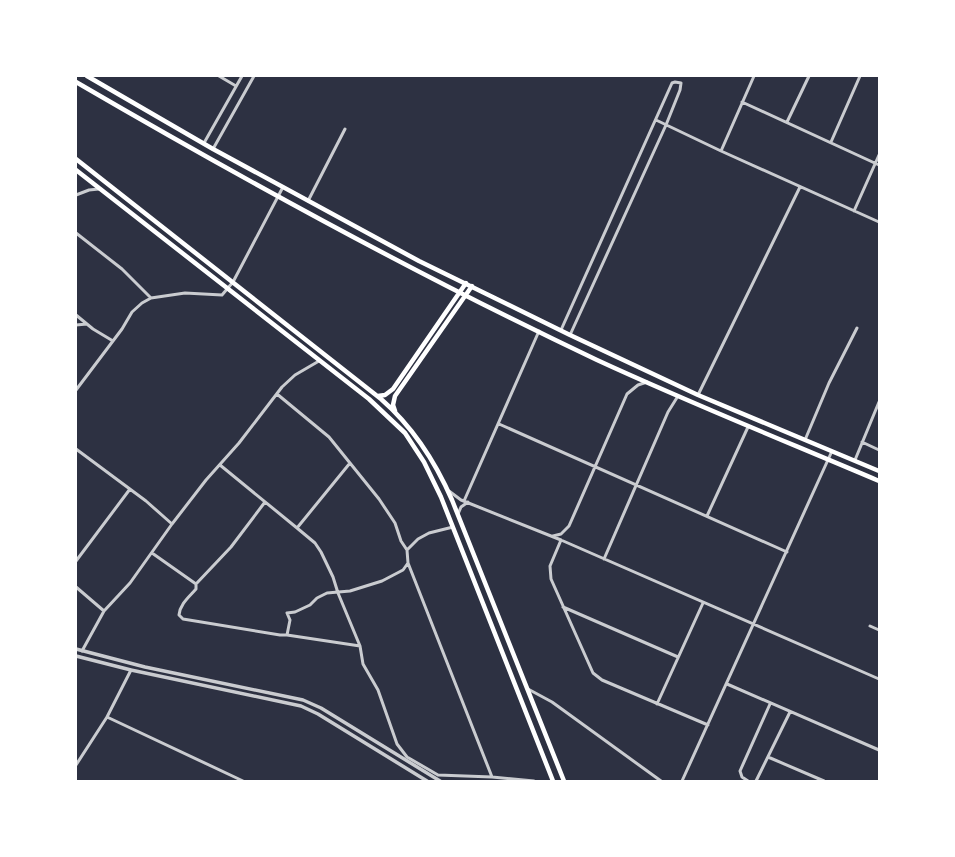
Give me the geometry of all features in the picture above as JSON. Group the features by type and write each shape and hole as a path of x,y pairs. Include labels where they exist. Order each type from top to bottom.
{"main road":[{"path":"87,76 213,149 419,261 570,335 698,395 879,471"},
{"path":"76,82 204,156 278,196 460,292 596,360 748,427 879,481"},
{"path":"76,159 378,396 413,432 427,451 447,489 564,781"},
{"path":"76,170 388,416 405,433 420,455 436,485 553,781"},
{"path":"378,396 386,395 393,390 466,283"},
{"path":"396,413 394,405 395,396 472,286"},
{"path":"420,455 427,451"}],"street":[{"path":"219,76 236,86"},
{"path":"204,143 242,76"},
{"path":"213,149 254,76"},
{"path":"721,151 754,76"},
{"path":"787,122 808,76"},
{"path":"831,142 860,76"},
{"path":"561,330 672,83 681,83 680,90 666,125 570,335"},
{"path":"742,102 879,165"},
{"path":"656,120 879,222"},
{"path":"308,200 345,129"},
{"path":"854,211 879,154"},
{"path":"76,390 113,341 132,312 142,303 151,298 185,293 222,295 233,282 283,187"},
{"path":"698,395 800,187"},
{"path":"76,195 89,190 99,189"},
{"path":"76,233 122,269 151,298"},
{"path":"76,315 113,341"},
{"path":"76,325 87,324"},
{"path":"805,440 829,383 857,328"},
{"path":"458,515 461,507 466,501 539,331"},
{"path":"82,651 104,611 130,583 172,524 206,480 240,443 282,387 295,375 319,361"},
{"path":"552,536 561,534 569,526 627,394 638,385 647,382"},
{"path":"277,394 329,437 379,499 395,523 401,541 407,550 408,563 492,777"},
{"path":"604,559 668,412 678,396"},
{"path":"855,460 879,402"},
{"path":"499,424 787,552"},
{"path":"707,516 748,427"},
{"path":"862,442 879,450"},
{"path":"76,449 146,501 172,524"},
{"path":"682,781 832,451"},
{"path":"297,528 350,463"},
{"path":"220,465 315,543 321,552 333,577 360,646 363,664 378,690 397,744 407,757 438,775 492,777 534,781"},
{"path":"447,489 454,496 552,536 879,680"},
{"path":"76,561 130,490"},
{"path":"265,502 231,547 196,584 196,589 184,603 179,611 179,615 183,619 360,646"},
{"path":"407,550 418,539 429,533 453,527"},
{"path":"561,540 552,562 550,571 551,579 590,669 602,680 708,725"},
{"path":"152,553 196,584"},
{"path":"287,635 290,620 287,613 295,612 310,605 322,594 350,592 382,581 403,570 408,563"},
{"path":"76,587 104,611"},
{"path":"657,704 703,603"},
{"path":"563,607 678,657"},
{"path":"870,626 879,630"},
{"path":"76,650 144,667 303,700 321,708 440,781"},
{"path":"76,656 131,670 301,706 318,714 427,781"},
{"path":"76,765 106,717 131,670"},
{"path":"727,684 770,704 879,750"},
{"path":"527,688 552,702 661,781"},
{"path":"748,781 742,777 740,771 770,704"},
{"path":"756,781 790,712"},
{"path":"106,717 243,781"},
{"path":"768,757 824,781"}]}
